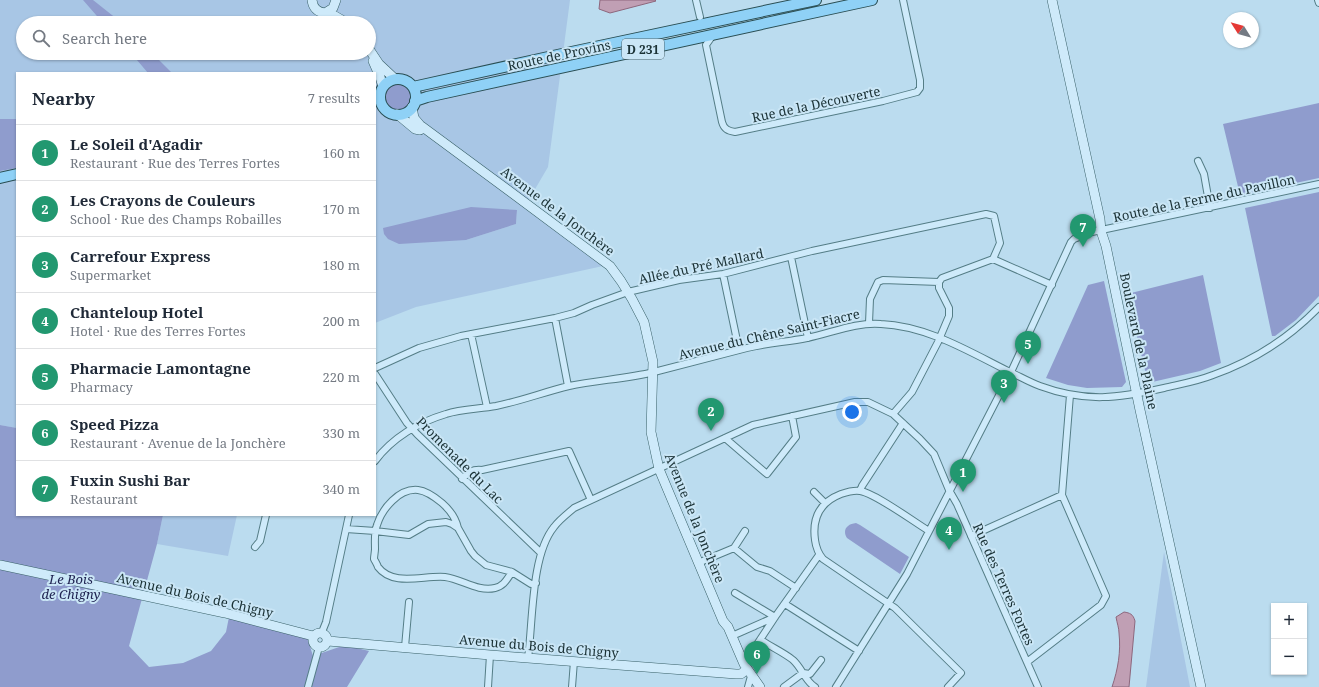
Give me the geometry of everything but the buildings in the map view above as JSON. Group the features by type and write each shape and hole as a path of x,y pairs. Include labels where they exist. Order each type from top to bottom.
{"main road":[{"name":"Route de Provins","path":"413,88 562,54 816,0"},
{"name":"Route de Provins","path":"414,104 427,97 872,0"},
{"name":"Boulevard de la Plaine","path":"1052,0 1201,687"},
{"path":"311,1 318,11 328,12 336,16"},
{"path":"328,12 336,3 342,16"},
{"path":"373,60 380,77 381,101 387,110"},
{"path":"376,60 395,79 406,81 413,88 416,96 414,104 408,111 397,114"},
{"path":"380,92 386,84 395,79"},
{"name":"Avenue de la Jonchère","path":"414,104 416,121 610,266 628,292 644,322 650,349 653,373 651,432 659,469 723,621 748,670 760,687"},
{"path":"376,107 397,114 415,129 433,134"},
{"path":"0,178 16,174"},
{"name":"Avenue du Bois de Chigny","path":"0,565 317,634"},
{"path":"317,634 326,635 328,641 324,646 319,647 313,643 317,634"},
{"name":"Avenue du Bois de Chigny","path":"328,641 736,674 741,674 748,670"}],"street":[{"path":"696,0 700,17"},
{"name":"Rue de la Découverte","path":"706,45 723,125 731,132 914,94 917,92 921,84 903,0"},
{"path":"700,17 713,22"},
{"path":"691,27 700,17"},
{"path":"694,38 706,45 715,33"},
{"path":"1198,161 1204,174 1210,208"},
{"name":"Route de la Ferme du Pavillon","path":"836,687 907,574 949,490 1012,372 1074,238 1092,232 1319,184"},
{"name":"Allée du Pré Mallard","path":"376,368 419,348 471,334 574,313 628,292 679,280 723,274 791,257 986,214 994,216 1000,243 993,259"},
{"path":"791,257 808,338"},
{"path":"893,414 912,392 949,316 949,308 939,288 939,282 942,278 993,259 1052,285"},
{"path":"723,274 739,350"},
{"path":"869,323 870,299 878,282 882,280 939,282"},
{"name":"Avenue du Chêne Saint-Fiacre","path":"376,460 390,445 412,429 448,413 517,401 568,386 653,373 749,347 808,338 857,324 869,323 913,328 939,337 1040,386 1070,395 1106,398 1137,394 1198,380 1236,366 1259,354 1285,336 1319,307"},
{"path":"555,318 568,386"},
{"path":"471,334 487,407"},
{"name":"Promenade du Lac","path":"376,375 412,429 462,479 540,552"},
{"path":"1027,662 1101,605 1105,598 1105,594 1062,495 1070,395"},
{"name":"Rue des Terres Fortes","path":"540,552 554,527 574,508 753,425 855,402 868,402 893,414 934,454 1038,687"},
{"path":"725,438 767,474 796,437 792,416"},
{"path":"860,491 903,423"},
{"path":"462,479 469,472 476,469 482,470 568,451 591,500"},
{"path":"512,572 505,583 495,588 484,589 476,588 461,581 446,577 430,576 399,578 388,576 374,560 375,531 381,514 392,500 404,492 418,490 434,497 448,508 475,556 486,565 512,572 531,584 536,584"},
{"path":"929,531 875,497 860,491 833,497 825,503 816,517 814,529 816,546 819,555 827,563 895,608 961,674 948,687"},
{"path":"814,492 825,503"},
{"path":"971,536 1062,495"},
{"path":"255,547 260,541 266,516"},
{"path":"317,634 326,622 349,516"},
{"path":"346,529 410,535 428,524 446,522 458,528"},
{"path":"698,563 734,548 745,531"},
{"path":"734,548 757,567 770,571 796,588"},
{"path":"528,658 540,552"},
{"path":"748,687 748,670 761,640 814,559 819,555"},
{"path":"735,593 775,617"},
{"path":"405,647 409,602"},
{"path":"785,604 859,651"},
{"path":"732,636 775,617"},
{"path":"761,640 793,661 810,684 815,687"},
{"path":"308,687 319,647"},
{"path":"488,687 490,655"},
{"path":"784,687 803,673 810,674 821,660"},
{"path":"572,687 574,661"}],"shaded area":[{"path":"0,0 570,0 548,167 524,208 603,266 416,307 376,323 376,72 16,72 16,119 0,119","holes":["517,210 516,224 466,240"]},
{"path":"600,0 656,1 610,13 599,9"},
{"path":"16,168 16,428 0,425 0,171"},
{"path":"163,516 237,516 228,556 157,544"},
{"path":"1164,552 1190,687 1146,687"},
{"path":"1124,612 1131,614 1135,621 1129,687 1112,687 1116,674 1120,640 1116,617"}],"green space":[{"path":"83,0 93,0 113,16 97,16"},
{"path":"137,60 159,60 171,72 147,72"},
{"path":"398,82 408,87 413,97 408,107 398,112 388,107 383,97 388,87"},
{"path":"1319,103 1319,178 1240,195 1223,124"},
{"path":"0,119 16,119 16,168 0,171"},
{"path":"1319,192 1319,296 1296,320 1275,336 1272,336 1245,208"},
{"path":"471,207 517,210 516,224 466,240 399,244 388,239 384,234 383,228"},
{"path":"1203,275 1221,363 1200,371 1148,383 1127,294"},
{"path":"1104,281 1126,382 1122,387 1087,388 1068,385 1046,378 1088,285"},
{"name":"Le Bois de Chigny","path":"0,425 16,428 16,516 163,516 157,544 129,646 149,667 183,663 211,651 226,632 229,617 307,637 313,656 345,645 369,651 347,687 0,687"},
{"path":"856,523 909,557 900,574 847,538 845,532 846,528"}],"place":[{"name":"Fuxin Sushi Bar","path":"1083,247"},
{"name":"Pharmacie Lamontagne","path":"1028,364"},
{"name":"Carrefour Express","path":"1004,403"},
{"name":"Les Crayons de Couleurs","path":"711,431"},
{"name":"Le Soleil d'Agadir","path":"963,492"},
{"name":"Chanteloup Hotel","path":"949,550"},
{"name":"Speed Pizza","path":"757,674"}]}
